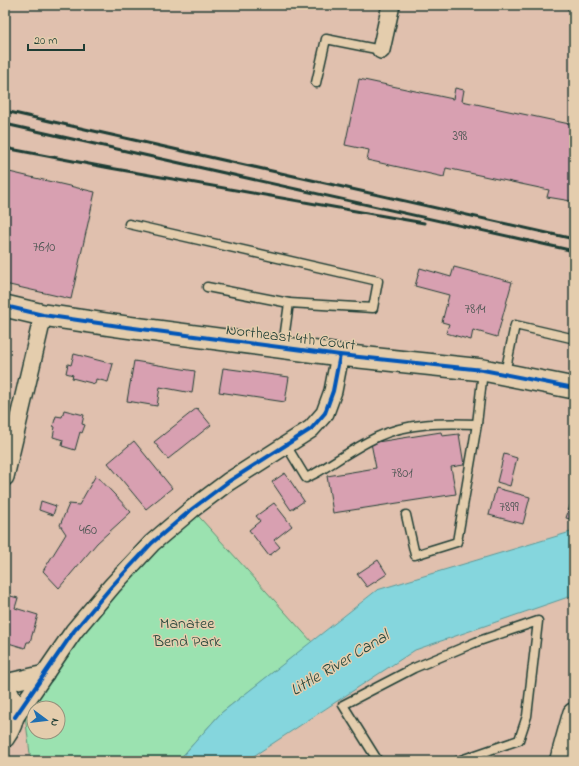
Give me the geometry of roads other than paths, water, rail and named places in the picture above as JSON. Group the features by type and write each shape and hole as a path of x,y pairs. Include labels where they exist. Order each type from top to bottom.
{"main road":[{"path":"561,761 574,714"}],"street":[{"path":"381,50 391,5"},
{"name":"Northeast 4th Court","path":"5,306 43,315 126,327 340,354 483,370 574,388"},
{"path":"5,477 43,315"},
{"path":"15,717 74,631 112,586 152,543 192,509 228,482 311,429 325,413 332,391 340,354"},
{"path":"5,683 45,674"},
{"path":"5,686 15,704 15,717 12,729 5,740"}],"lane":[{"path":"316,83 326,39 381,50"},
{"path":"129,224 378,281 373,308 289,303 207,287"},
{"path":"283,346 289,303"},
{"path":"505,374 515,325 571,338"},
{"path":"406,515 416,555 457,542 477,424 483,370"},
{"path":"286,445 306,478 316,474 377,436 399,428 435,423 477,424"},
{"path":"378,761 343,705 414,668 476,642 538,621 527,716 520,740 458,761"}],"water":[{"name":"Little River Canal","path":"574,531 574,595 415,650 246,761 178,761 221,713 377,590"}],"railway":[{"path":"5,111 574,239"},
{"path":"5,124 574,251"},
{"path":"5,148 424,223"}],"park label":[{"name":"Manatee Bend Park","path":"187,631"}]}
